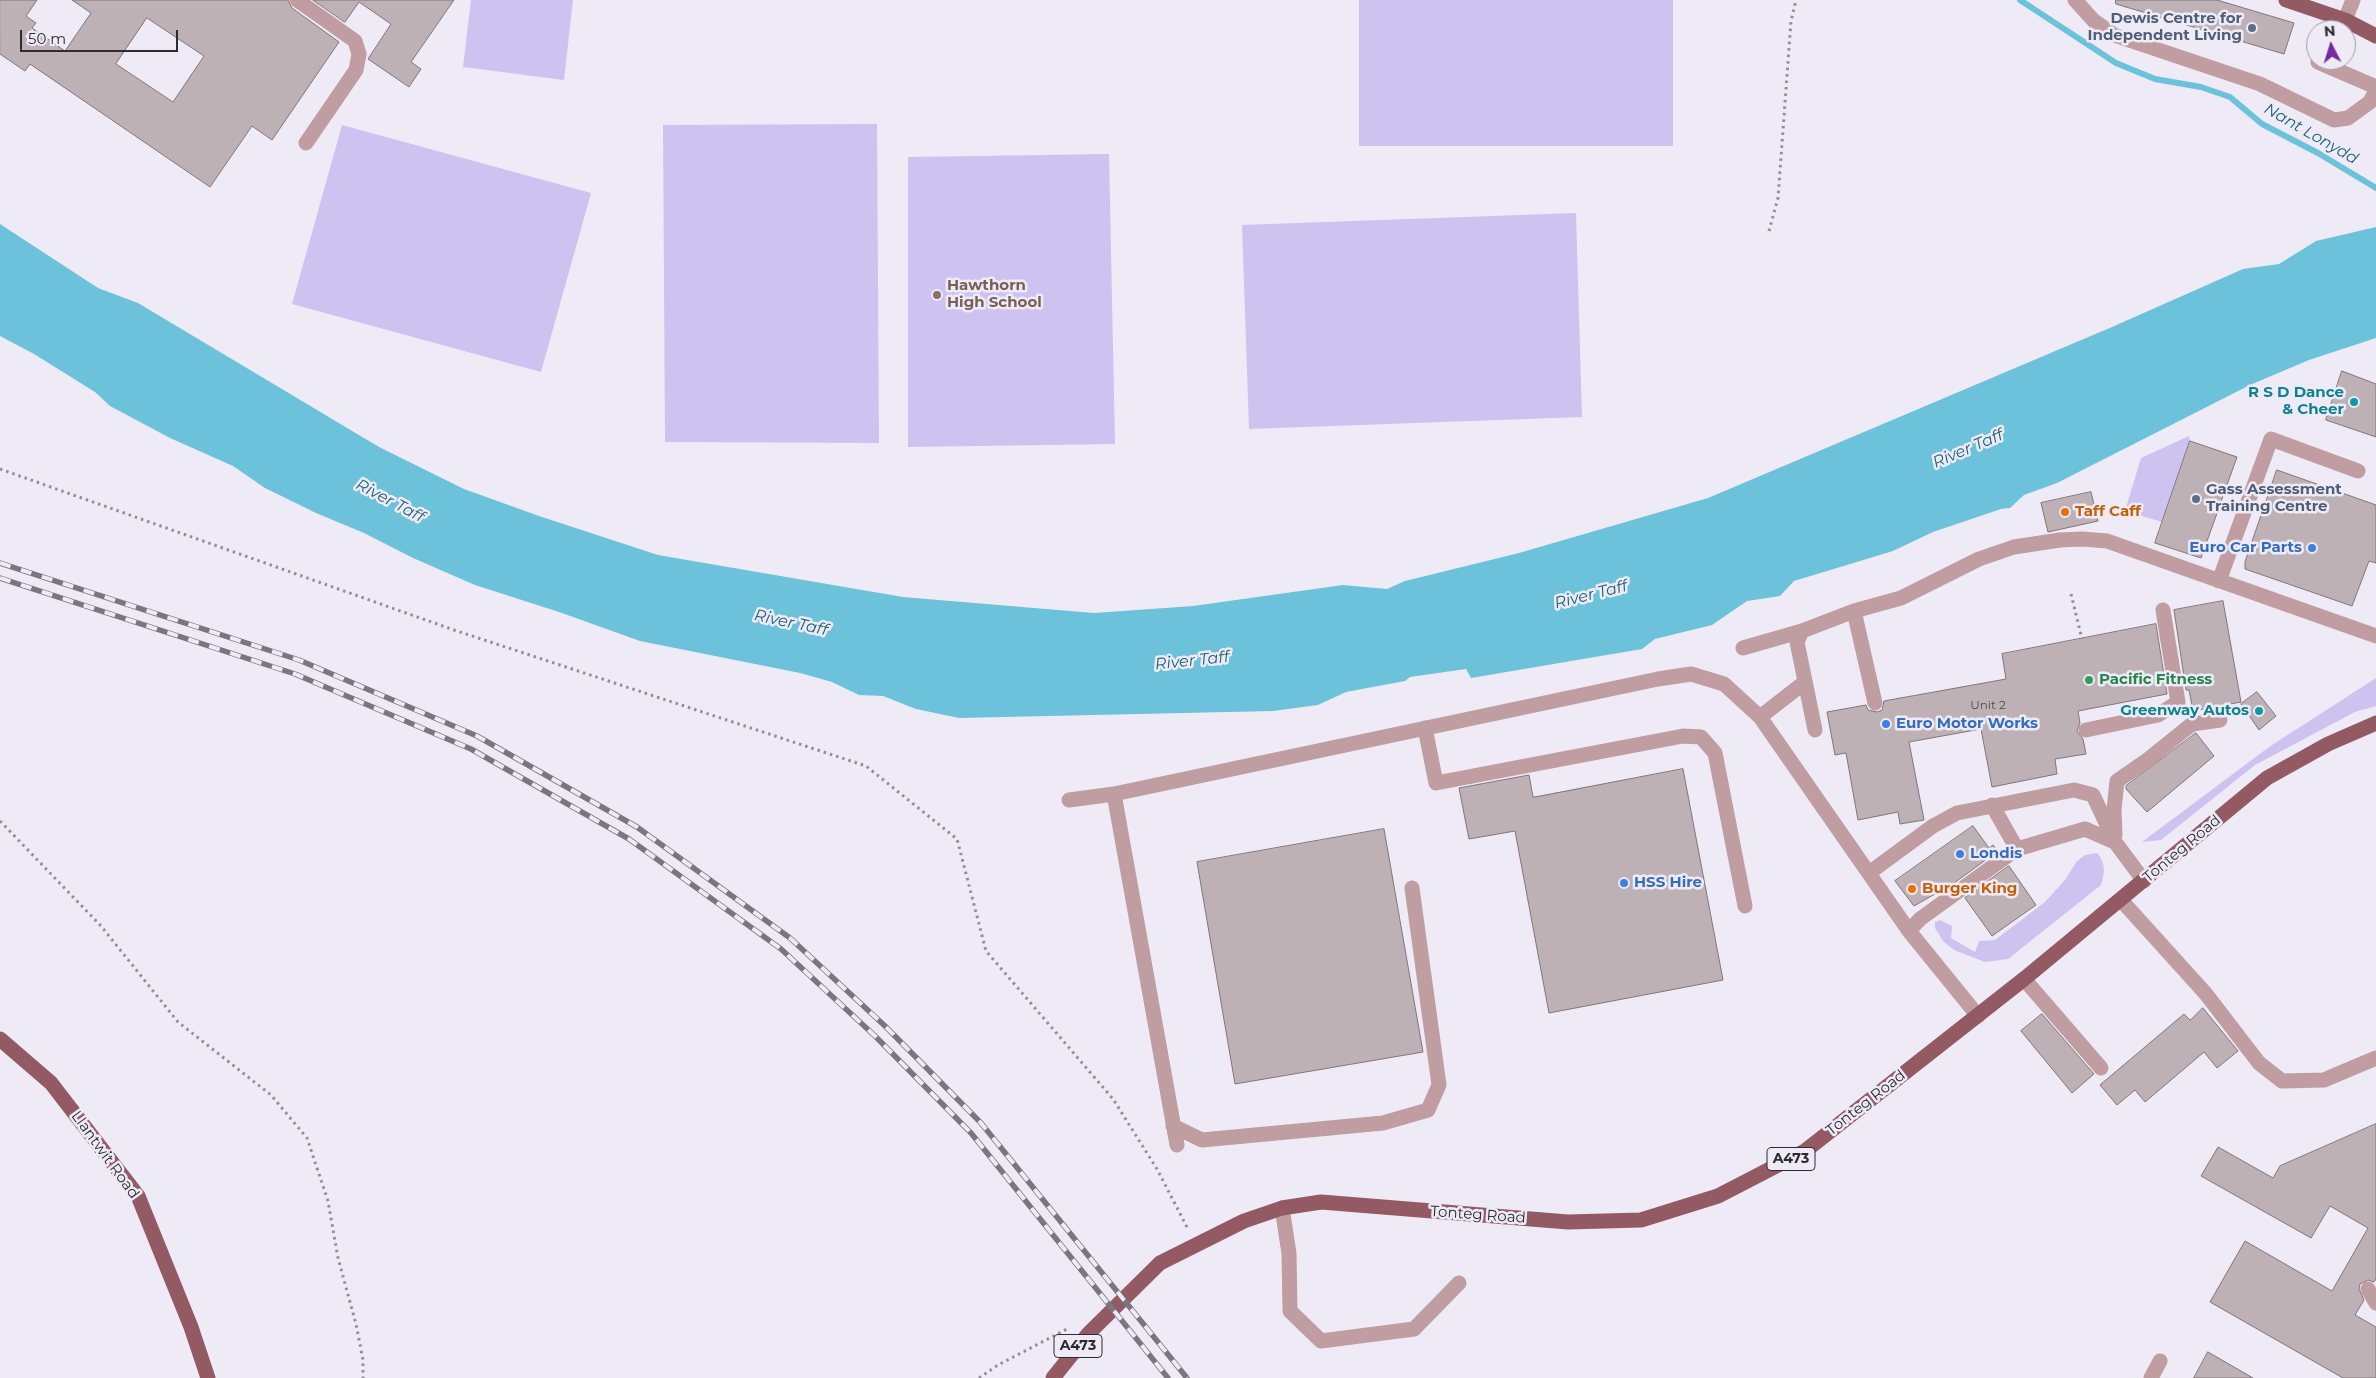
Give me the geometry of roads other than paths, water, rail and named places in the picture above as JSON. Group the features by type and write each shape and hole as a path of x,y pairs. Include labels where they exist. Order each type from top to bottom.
{"main road":[{"path":"2286,0 2345,20"},
{"path":"2356,26 2376,36"},
{"name":"Tonteg Road","path":"1053,1378 1089,1333 1160,1262 1244,1221 1282,1208 1321,1202 1568,1222 1641,1220 1718,1196 1804,1151 2024,979 2267,778 2328,744 2376,723"},
{"name":"Llantwit Road","path":"0,1039 51,1083 138,1196 191,1327 208,1378"}],"street":[{"path":"297,0 355,41 359,54 356,70 306,142"},
{"path":"2075,0 2082,11 2114,35 2260,84 2334,120 2348,118 2370,102 2376,88 2336,70"},
{"path":"2345,20 2353,0"},
{"path":"2219,581 2271,439 2358,471"},
{"path":"1743,648 1802,631 1854,611 1918,591 1979,559 2014,547 2044,541 2082,539 2107,541 2376,636"},
{"path":"2086,730 2158,715 2178,702 2163,610"},
{"path":"1854,611 1875,703"},
{"path":"1802,631 1797,642 1815,730"},
{"path":"1069,800 1114,794 1573,697 1691,674 1724,684 1760,717 1909,931 1978,1016"},
{"path":"1760,717 1805,682"},
{"path":"2116,842 2114,810 2117,781 2146,761 2192,724 2220,720"},
{"path":"1425,728 1436,783 1683,736 1701,737 1715,753 1745,906"},
{"path":"1868,873 1957,813 2074,790 2092,795 2116,842 2144,881"},
{"path":"1114,794 1176,1145"},
{"path":"1992,805 2017,849"},
{"path":"1909,931 1920,918 2017,849 2086,829 2116,842"},
{"path":"1173,1126 1202,1140 1383,1123 1428,1110 1439,1085 1412,888"},
{"path":"2121,900 2206,994 2259,1063 2282,1080 2324,1080 2376,1058"},
{"path":"2024,979 2101,1068"},
{"path":"1282,1208 1289,1253 1290,1311 1321,1342 1414,1329 1459,1283"},
{"path":"2368,1289 2376,1303"},
{"path":"2151,1378 2160,1361"}],"water":[{"name":"River Taff","path":"0,224 98,288 138,303 379,447 464,489 539,516 658,555 903,597 1094,613 1193,606 1343,585 1387,589 1405,581 1519,553 1708,498 2112,327 2243,269 2279,264 2316,241 2376,227 2376,338 2309,360 2250,385 2057,483 2024,495 2010,508 2001,509 1933,532 1893,551 1794,581 1780,596 1747,601 1712,625 1655,639 1642,649 1471,678 1466,669 1410,677 1405,681 1346,692 1318,705 1273,711 959,718 916,709 883,696 859,695 832,682 800,673 640,641 475,585 265,488 233,466 170,438 110,406 95,392 34,354 0,336"}],"waterway":[{"name":"Nant Lonydd","path":"2020,0 2116,63 2155,79 2201,87 2230,97 2262,124 2318,153 2376,188"}],"railway":[{"path":"0,563 299,660 477,736 637,827 790,938 885,1026 981,1123 1187,1378"},
{"path":"0,578 295,674 471,749 629,839 781,949 875,1036 971,1133 1168,1378"}],"place":[{"name":"Dewis Centre for Independent Living","path":"2252,28"},
{"name":"Hawthorn High School","path":"937,295"},
{"name":"R S D Dance & Cheer","path":"2354,402"},
{"name":"Gass Assessment Training Centre","path":"2196,499"},
{"name":"Taff Caff","path":"2065,512"},
{"name":"Euro Car Parts","path":"2312,548"},
{"name":"Pacific Fitness","path":"2089,680"},
{"name":"Greenway Autos","path":"2259,711"},
{"name":"Euro Motor Works","path":"1886,724"},
{"name":"Londis","path":"1960,854"},
{"name":"HSS Hire","path":"1624,883"},
{"name":"Burger King","path":"1912,889"}]}
